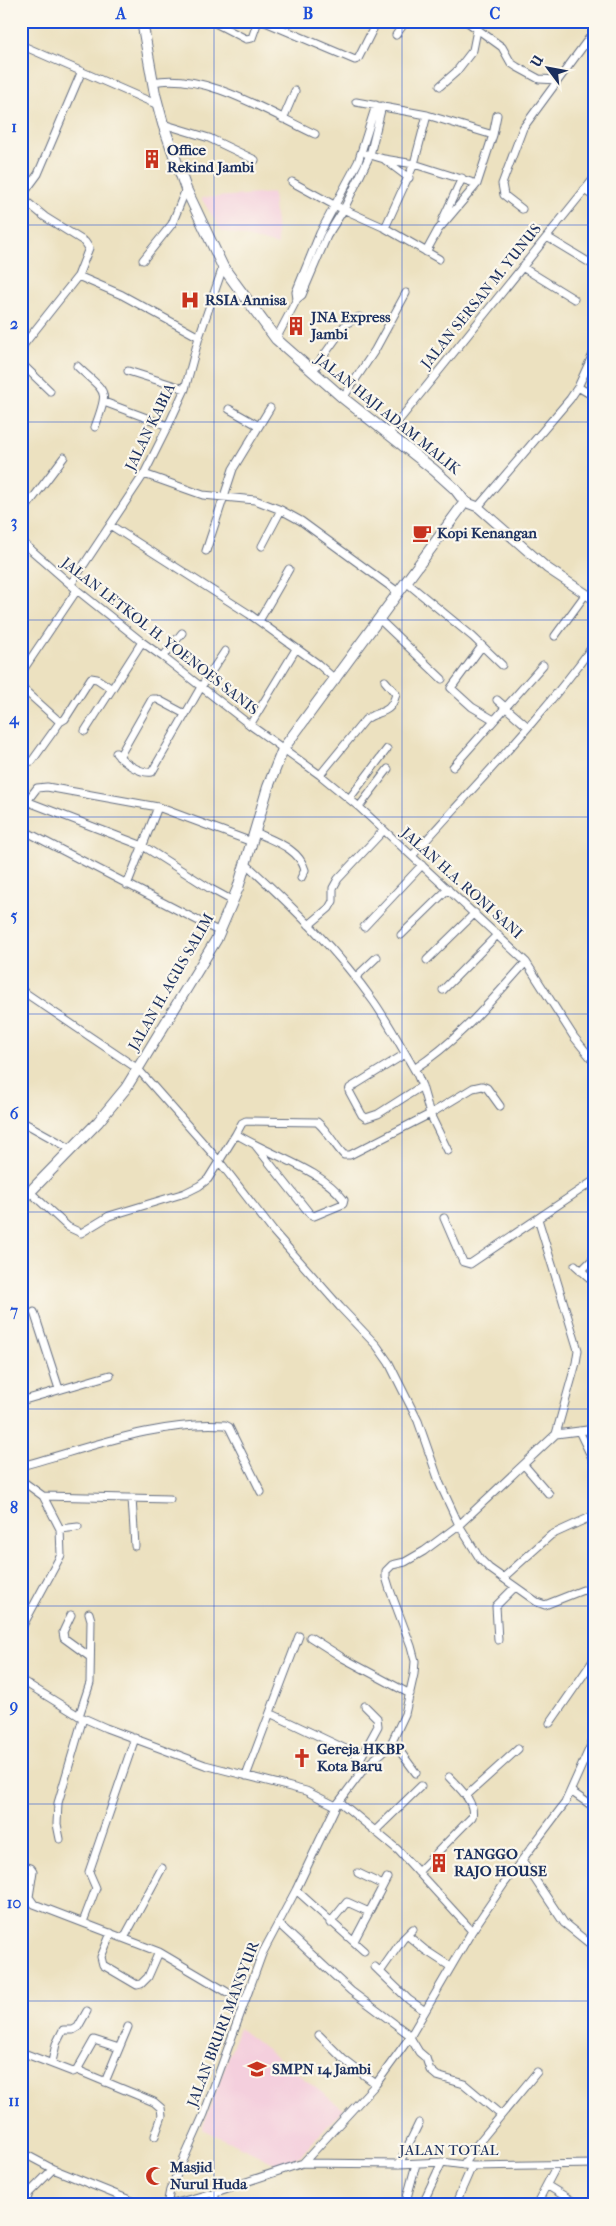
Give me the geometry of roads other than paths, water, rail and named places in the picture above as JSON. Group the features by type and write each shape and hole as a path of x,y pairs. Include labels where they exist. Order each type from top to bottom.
{"main road":[{"name":"JALAN HAJI ADAM MALIK","path":"142,21 163,124 186,189 223,267 276,339 343,398 456,489 465,502"},
{"path":"283,749 336,680 465,502"},
{"name":"JALAN H. AGUS SALIM","path":"24,1195 117,1100 138,1069 220,932 246,864 268,787 283,749"}],"street":[{"path":"211,21 246,39 252,38 258,21"},
{"path":"263,21 355,60 362,53 377,21"},
{"path":"396,35 406,21"},
{"path":"466,21 502,47 511,63 516,67 539,78 558,80"},
{"path":"440,86 456,72 472,50 477,30"},
{"path":"522,210 504,196 502,184 523,128 595,30"},
{"path":"21,45 158,106"},
{"path":"21,348 78,276 86,256 88,245 45,217 21,197 38,174 81,73"},
{"path":"153,82 177,79 219,90 259,106 315,134"},
{"path":"283,119 295,91"},
{"path":"356,102 427,115 493,136"},
{"path":"323,235 344,209 366,153 379,105"},
{"path":"385,228 414,164 427,115"},
{"path":"438,230 477,184 493,136 497,115"},
{"path":"163,124 208,138 255,160"},
{"path":"366,153 384,159 414,164 477,184"},
{"path":"276,339 297,299 296,292 323,235 334,205 366,153"},
{"path":"384,159 408,178"},
{"name":"JALAN SERSAN M. YUNUS","path":"388,434 595,177"},
{"path":"426,252 462,178"},
{"path":"292,182 334,205 385,228 439,260"},
{"path":"143,260 172,224 186,189"},
{"path":"584,190 595,197"},
{"path":"547,237 595,266"},
{"name":"JALAN KABIA","path":"71,584 144,474 168,426 185,389 199,337 223,267"},
{"path":"522,267 574,299"},
{"path":"78,276 122,296 199,337"},
{"path":"343,398 375,350 406,293"},
{"path":"312,372 337,338 336,335 341,327 359,317"},
{"path":"478,507 544,431 578,387 595,350"},
{"path":"21,363 50,390"},
{"path":"77,366 102,389 105,395 95,427"},
{"path":"128,371 185,389"},
{"path":"578,387 595,397"},
{"path":"104,402 168,426"},
{"path":"206,551 233,469 270,408"},
{"path":"229,409 259,426"},
{"path":"21,514 64,457"},
{"path":"144,474 202,495 255,500 281,510 301,521 398,592"},
{"path":"465,502 478,507 547,568 595,600"},
{"path":"262,546 281,510"},
{"path":"110,525 259,621 336,680"},
{"name":"JALAN LETKOL H. YOENOES SANIS","path":"21,541 77,590 142,642 283,749"},
{"path":"259,621 289,569"},
{"path":"406,582 502,665"},
{"path":"21,673 77,590"},
{"path":"555,636 585,594"},
{"path":"379,620 442,679"},
{"path":"163,657 182,633"},
{"path":"85,731 142,642"},
{"path":"412,856 528,727 579,666 595,643"},
{"path":"482,646 451,688 472,707 494,720"},
{"path":"250,725 296,649"},
{"path":"185,714 157,699 152,699 118,755 136,768 147,773 152,772 201,687 225,650"},
{"path":"453,767 543,664"},
{"path":"21,757 28,762 32,761 60,722 65,719 91,678 97,679 112,689"},
{"path":"320,776 365,720 370,716 382,714 394,701 396,694 385,681"},
{"path":"21,687 60,722"},
{"path":"497,700 528,727"},
{"name":"JALAN H.A. RONI SANI","path":"283,749 359,807 526,962 574,1037 594,1062"},
{"path":"349,799 387,749"},
{"path":"359,807 388,770"},
{"path":"21,809 37,788 47,787 158,807 252,842"},
{"path":"26,801 143,846 233,901"},
{"path":"127,885 158,807"},
{"path":"21,830 220,932"},
{"path":"309,925 329,908 333,901 333,888 338,878 384,830"},
{"path":"256,832 291,850 299,857 305,870 301,878"},
{"path":"246,864 288,902 374,1002 414,1069 422,1086 430,1114 448,1151"},
{"path":"364,927 422,865"},
{"path":"401,935 448,889"},
{"path":"427,960 475,913"},
{"path":"443,990 498,934"},
{"path":"355,978 377,957"},
{"path":"414,1069 429,1060 448,1043 526,962"},
{"path":"21,990 138,1069 219,1162 273,1231 377,1346 390,1363 418,1421 440,1484 459,1525 480,1559 515,1587 545,1605 583,1590 595,1593"},
{"path":"405,1054 350,1088 349,1091 362,1115 366,1118 378,1114 422,1086"},
{"path":"24,1195 68,1227 81,1233 109,1216 192,1190 208,1179 242,1123 246,1121 317,1122 336,1147 344,1155 350,1155 430,1114 473,1088 482,1086 487,1088 500,1106"},
{"path":"21,1122 71,1149"},
{"path":"236,1134 256,1146 277,1154 324,1181 340,1194 344,1200 343,1204 314,1216 310,1214 256,1146"},
{"path":"444,1218 463,1262 468,1265 489,1253 595,1180"},
{"path":"416,1773 399,1750 390,1746 405,1714 415,1661 390,1590 386,1571 392,1565 405,1562 424,1551 459,1525 556,1434 578,1350 538,1219"},
{"path":"581,1270 595,1257"},
{"path":"575,1265 595,1283"},
{"path":"34,1312 60,1390"},
{"path":"21,1400 110,1375"},
{"path":"21,1466 159,1429 184,1425 225,1426 229,1427 261,1492"},
{"path":"556,1434 595,1429"},
{"path":"579,1431 595,1464"},
{"path":"524,1465 549,1494"},
{"path":"21,1480 43,1496 60,1529 61,1555 21,1629"},
{"path":"43,1496 170,1499"},
{"path":"132,1498 135,1546"},
{"path":"503,1578 551,1535 595,1515"},
{"path":"60,1529 78,1528"},
{"path":"498,1640 496,1606 515,1587"},
{"path":"60,1839 58,1803 90,1683 90,1613"},
{"path":"71,1615 63,1632 64,1638 90,1657"},
{"path":"246,1776 298,1636"},
{"path":"310,1637 410,1694"},
{"path":"550,1723 595,1658"},
{"path":"21,1680 81,1717 205,1765 306,1791 338,1804 376,1830 418,1872 472,1931"},
{"path":"360,1759 378,1726 377,1718 364,1706"},
{"path":"274,1715 352,1752 366,1766"},
{"path":"168,2205 216,2192 303,2162 376,2084 410,2036 472,1931 572,1792 595,1736"},
{"path":"83,1922 96,1888 89,1872 135,1738"},
{"name":"JALAN BRURI MANSYUR","path":"168,2205 170,2190 204,2114 262,1954 338,1804 366,1766 390,1746"},
{"path":"466,1796 518,1749"},
{"path":"418,1872 472,1817 473,1812 466,1796 450,1778"},
{"path":"376,1830 421,1786"},
{"path":"572,1792 595,1808"},
{"path":"522,1860 564,1923 595,1948"},
{"path":"21,1865 31,1868 33,1871 29,1897 34,1904 159,1952 244,2002"},
{"path":"124,1938 162,1868"},
{"path":"358,1873 383,1885"},
{"path":"354,1941 387,1878"},
{"path":"296,1890 364,1951"},
{"path":"330,1922 347,1902 369,1912"},
{"path":"278,1924 351,1991 410,2036 419,2052 426,2058 430,2070 437,2076 464,2084 501,2115"},
{"path":"425,2010 409,2000 377,1969 410,1932 425,1950 451,1967"},
{"path":"111,1933 101,1956 103,1965 137,1985 141,1984 148,1977 159,1952"},
{"path":"52,2062 56,2044 62,2030 74,2030 88,2012"},
{"path":"105,2082 128,2027"},
{"path":"319,2035 343,2059 376,2084"},
{"path":"77,2070 94,2040 119,2048"},
{"path":"21,2052 52,2062 68,2071 77,2070 154,2102 161,2108 162,2116 155,2136"},
{"path":"463,2165 536,2072"},
{"path":"399,2164 419,2123"},
{"path":"21,2152 53,2169 142,2205"},
{"name":"JALAN TOTAL","path":"303,2162 399,2164 442,2162 472,2166 595,2164"},
{"path":"422,2205 442,2162"},
{"path":"404,2205 416,2164"},
{"path":"536,2205 548,2186 557,2165"},
{"path":"454,2205 472,2166"},
{"path":"25,2205 29,2193 53,2169"},
{"path":"548,2186 579,2205"},
{"path":"213,2205 216,2192"}],"place":[{"name":"Office Rekind Jambi","path":"152,159"},
{"name":"RSIA Annisa","path":"190,300"},
{"name":"JNA Express Jambi","path":"296,326"},
{"name":"Kopi Kenangan","path":"422,533"},
{"name":"Gereja HKBP Kota Baru","path":"302,1758"},
{"name":"TANGGO RAJO HOUSE","path":"439,1863"},
{"name":"SMPN 14 Jambi","path":"257,2069"},
{"name":"Masjid Nurul Huda","path":"155,2176"}]}
